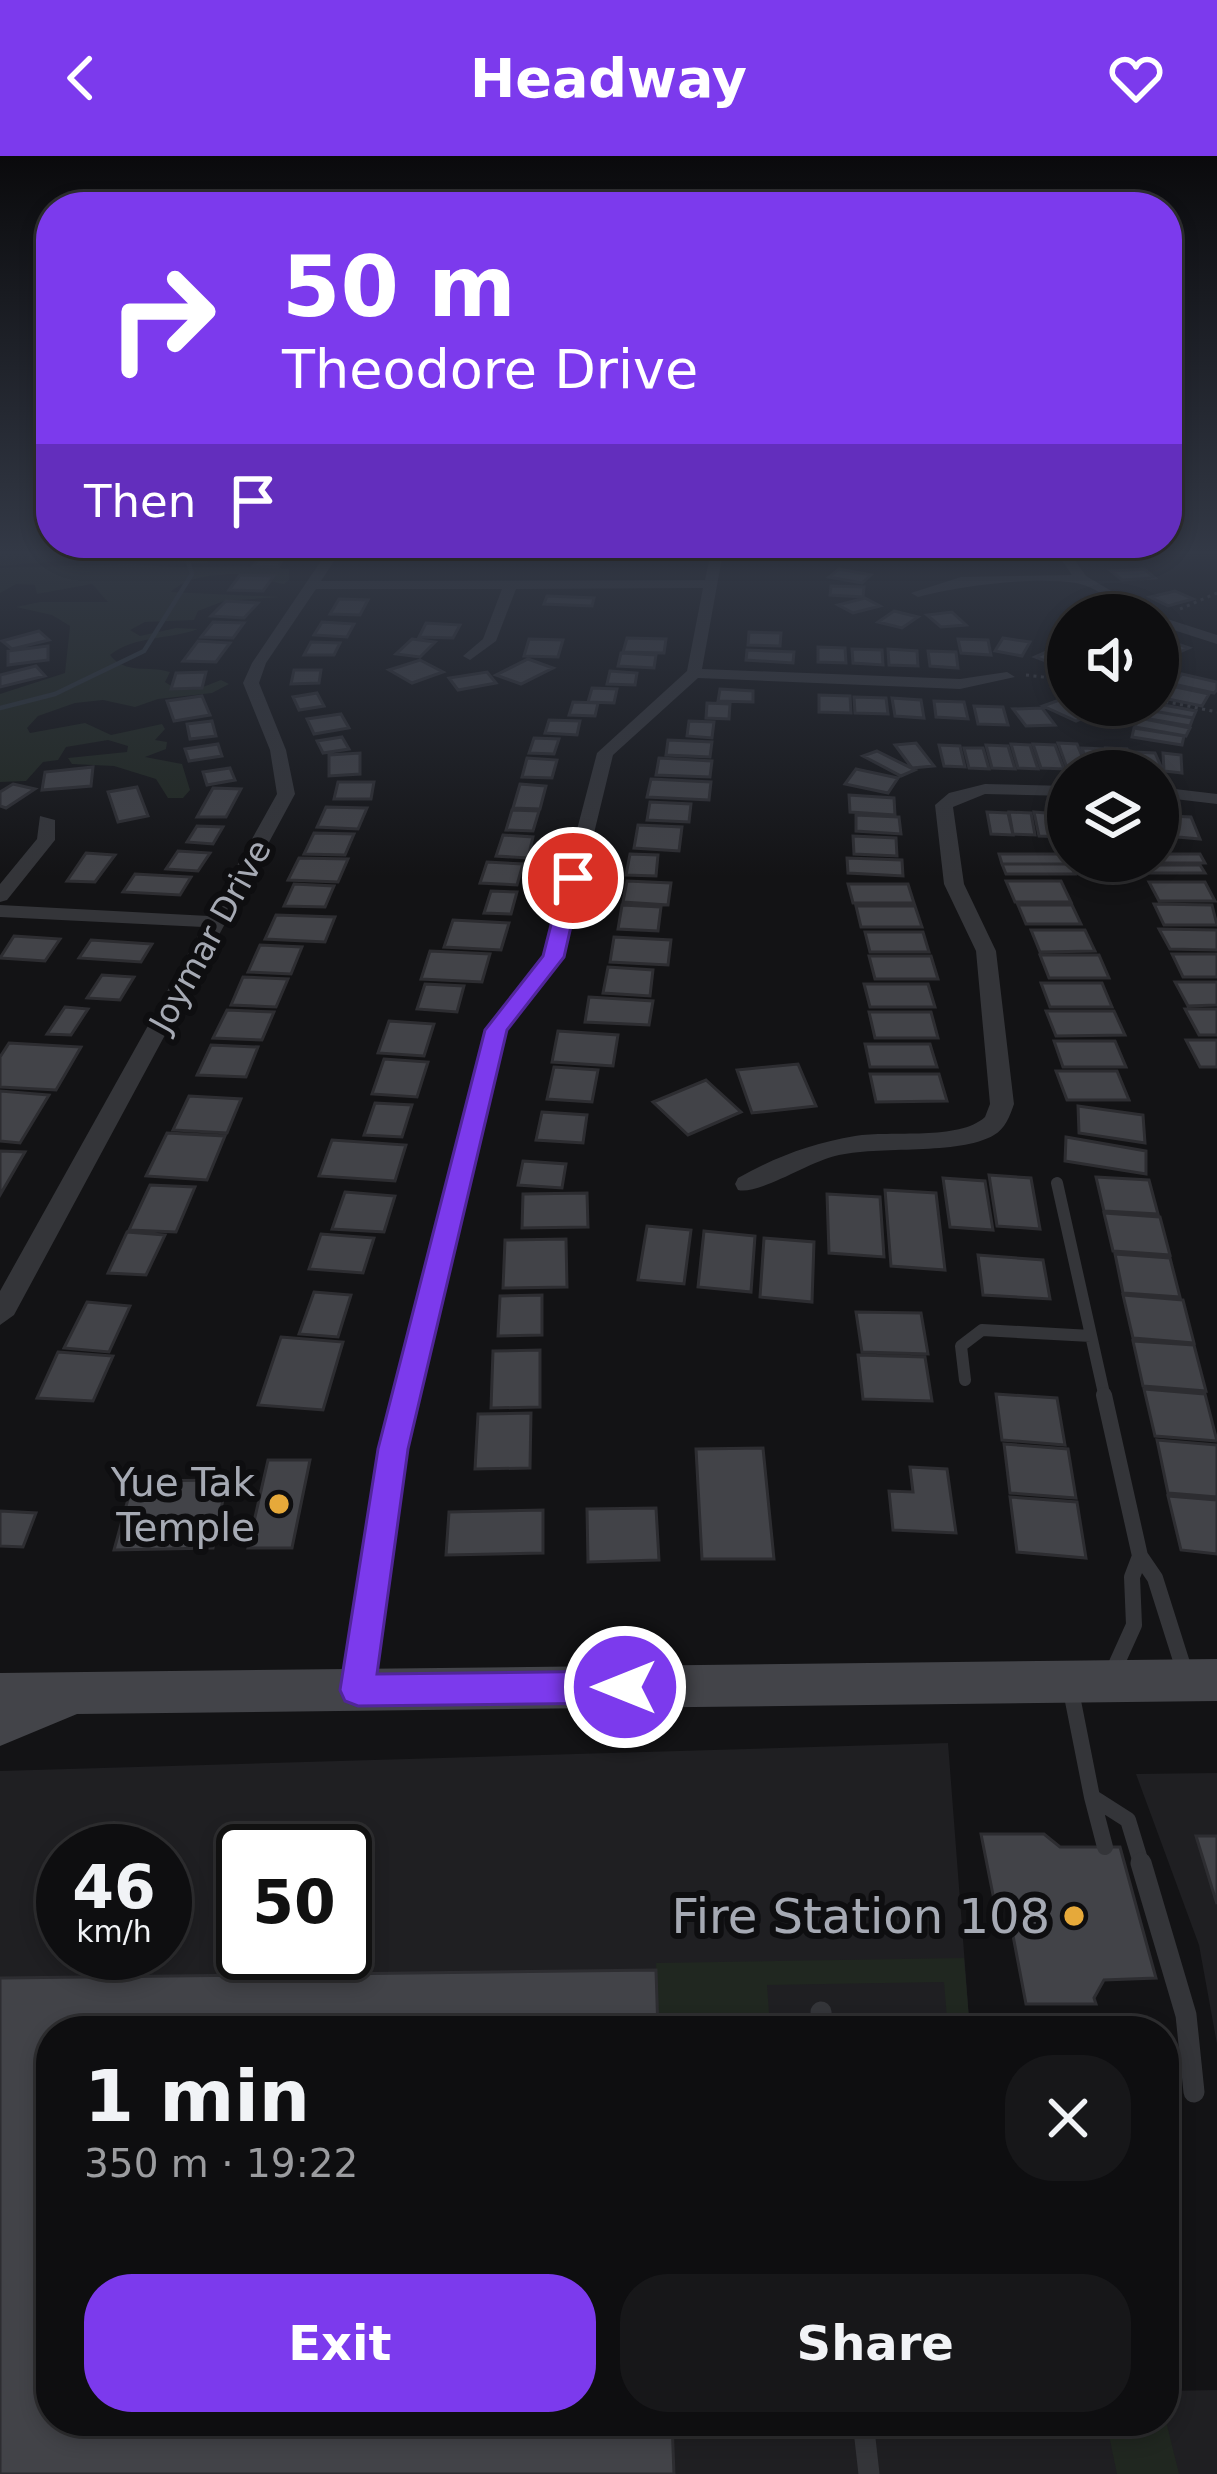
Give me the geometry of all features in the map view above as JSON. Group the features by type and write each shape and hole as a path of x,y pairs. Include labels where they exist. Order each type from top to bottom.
{"main road":[{"path":"0,1694 1202,1680"},
{"path":"0,1724 84,1693"}],"street":[{"name":"Joymar Drive","path":"0,1315 286,794 278,750 251,682 265,660"},
{"path":"358,1690 393,1449 496,1030 554,957 605,753 694,673 697,660"},
{"path":"694,673 960,684 1007,677"},
{"path":"747,1184 775,1166 813,1152 884,1140 964,1137 986,1131 998,1119 1002,1104 986,951 954,884 944,805 961,794 1047,791"},
{"path":"1179,794 1217,799"},
{"path":"0,896 46,840 46,820"},
{"path":"0,911 215,922"}],"lane":[{"path":"1057,1184 1140,1556 1156,1578 1202,1680"},
{"path":"965,1380 961,1346 982,1330 1091,1336"},
{"path":"1105,1847 1092,1797 1088,1682 1134,1625 1132,1577 1140,1556"},
{"path":"1092,1797 1127,1820 1186,2015 1194,2092"},
{"path":"864,2436 868,2474"}],"path":[{"path":"1007,677 1047,675"},
{"path":"1179,704 1217,712"}],"shaded area":[{"path":"66,660 115,660 170,672 165,682 180,689 193,690 221,680 229,684 212,693 158,699 135,707 103,700 75,703 38,716 27,728 30,733 85,723 111,735 162,724 165,729 155,740 167,742 166,749 145,757 182,764 190,790 183,798 168,798 156,779 114,766 72,764 68,758 127,752 128,746 108,740 66,747 58,760 43,762 26,781 0,782 0,694 65,673"},
{"path":"948,1743 969,2016 36,2016 36,2436 1179,2436 1179,2391 1217,2390 1217,2474 0,2474 0,1771"},
{"path":"1217,1773 1217,2044 1199,1945 1136,1774"},
{"path":"964,1958 969,2016 947,2016 944,1982 767,1985 769,2016 658,2016 656,1963"},
{"path":"1109,2436 1170,2436 1179,2474 1117,2474"}],"building":[{"path":"8,660 47,660 8,665"},
{"path":"420,660 443,672 412,683 389,670"},
{"path":"526,660 553,668 521,684 496,675"},
{"path":"619,660 655,660 654,668 618,666"},
{"path":"883,660 883,665 853,663"},
{"path":"889,660 918,660 918,666 889,665"},
{"path":"929,660 957,660 958,668 930,666"},
{"path":"36,666 45,676 0,687 0,675"},
{"path":"294,670 321,670 319,683 291,684"},
{"path":"610,671 637,673 635,685 607,684"},
{"path":"206,672 202,688 171,689 176,673"},
{"path":"487,672 496,683 458,690 449,678"},
{"path":"1182,674 1217,682 1217,690 1179,685"},
{"path":"592,688 617,689 614,703 588,702"},
{"path":"1179,688 1209,694 1202,706 1179,701"},
{"path":"720,689 753,691 753,702 718,701"},
{"path":"317,693 324,706 299,710 293,697"},
{"path":"819,695 850,696 851,713 819,712"},
{"path":"202,696 210,715 174,721 167,701"},
{"path":"854,697 886,698 888,714 855,713"},
{"path":"892,698 921,700 924,718 895,716"},
{"path":"934,701 964,702 968,719 936,717"},
{"path":"573,702 598,703 595,716 569,715"},
{"path":"707,703 730,704 729,719 706,718"},
{"path":"974,706 1003,707 1008,725 978,724"},
{"path":"1042,708 1047,725 1026,726 1013,709"},
{"path":"1179,708 1196,711 1193,718 1179,716"},
{"path":"341,714 349,728 314,734 307,719"},
{"path":"1179,716 1193,718 1190,726 1179,724"},
{"path":"549,720 580,721 577,735 545,733"},
{"path":"212,721 216,736 190,739 187,724"},
{"path":"689,721 714,722 712,738 687,736"},
{"path":"1179,726 1190,728 1186,736 1135,727"},
{"path":"1134,728 1184,736 1182,745 1132,737"},
{"path":"342,737 349,749 323,753 317,741"},
{"path":"534,738 559,739 554,754 529,753"},
{"path":"668,740 712,742 710,757 666,755"},
{"path":"916,743 934,766 912,768 895,745"},
{"path":"1058,743 1077,744 1080,750 1061,750"},
{"path":"218,744 222,756 189,761 185,749"},
{"path":"1011,744 1030,745 1038,769 1018,768"},
{"path":"1033,744 1055,745 1057,750 1047,750 1047,768 1041,768"},
{"path":"939,745 960,746 965,767 944,766"},
{"path":"986,745 1008,746 1015,769 992,768"},
{"path":"964,748 983,748 989,769 969,768"},
{"path":"877,751 915,770 901,776 863,756"},
{"path":"360,753 360,774 329,776 329,755"},
{"path":"527,758 557,760 552,778 522,777"},
{"path":"659,758 712,761 710,777 656,775"},
{"path":"93,767 91,786 42,790 45,772"},
{"path":"230,768 235,780 207,785 203,772"},
{"path":"856,769 898,778 888,793 845,784"},
{"path":"651,779 711,782 709,800 647,797"},
{"path":"338,782 374,782 371,799 334,799"},
{"path":"13,784 35,789 6,808 0,806 0,792"},
{"path":"520,784 546,786 540,809 513,808"},
{"path":"137,787 148,816 118,822 108,792"},
{"path":"213,788 241,789 226,817 197,817"},
{"path":"849,795 894,798 895,815 850,812"},
{"path":"650,802 691,804 689,822 647,820"},
{"path":"326,807 367,808 358,829 317,827"},
{"path":"512,810 539,811 533,831 506,830"},
{"path":"987,812 1008,813 1013,835 991,834"},
{"path":"1009,812 1031,813 1035,835 1013,834"},
{"path":"1034,812 1047,813 1047,836 1039,836"},
{"path":"856,815 899,817 901,834 856,831"},
{"path":"1179,816 1191,817 1200,839 1179,837"},
{"path":"638,825 682,827 679,851 634,848"},
{"path":"197,826 223,827 213,844 187,842"},
{"path":"314,833 354,834 345,855 304,854"},
{"path":"503,835 533,837 528,858 496,856"},
{"path":"853,836 896,838 897,856 854,854"},
{"path":"178,851 210,853 198,871 166,869"},
{"path":"86,853 115,855 95,882 67,881"},
{"path":"630,854 658,855 656,876 626,875"},
{"path":"999,854 1047,854 1047,864 1002,864"},
{"path":"1179,854 1200,854 1205,863 1179,863"},
{"path":"299,858 348,859 338,882 288,880"},
{"path":"847,858 902,860 903,876 848,873"},
{"path":"487,862 523,864 517,885 480,883"},
{"path":"1002,864 1047,864 1047,874 1006,874"},
{"path":"1179,865 1200,865 1205,873 1179,873"},
{"path":"135,874 191,877 180,895 123,892"},
{"path":"627,881 671,883 668,905 623,902"},
{"path":"1006,881 1061,882 1071,902 1015,902"},
{"path":"1149,882 1205,882 1215,901 1159,901"},
{"path":"294,884 334,886 325,907 284,906"},
{"path":"848,884 908,884 914,903 853,903"},
{"path":"491,891 517,892 511,914 484,913"},
{"path":"1154,904 1212,905 1217,925 1164,925"},
{"path":"622,905 661,907 658,931 618,929"},
{"path":"1018,905 1072,905 1081,924 1026,924"},
{"path":"856,906 915,906 922,927 861,927"},
{"path":"276,915 335,917 325,942 265,939"},
{"path":"453,920 509,923 501,950 444,947"},
{"path":"1159,929 1217,930 1217,950 1170,949"},
{"path":"1031,930 1085,930 1095,951 1040,952"},
{"path":"865,932 923,932 929,952 870,952"},
{"path":"14,936 60,939 45,961 0,958"},
{"path":"614,937 671,940 668,965 610,962"},
{"path":"91,940 152,944 141,962 79,958"},
{"path":"260,945 302,947 291,974 248,972"},
{"path":"430,951 490,954 482,982 421,979"},
{"path":"1172,954 1217,954 1217,977 1183,977"},
{"path":"1040,955 1099,955 1109,978 1049,978"},
{"path":"869,956 931,956 938,979 875,979"},
{"path":"608,967 653,970 650,996 603,993"},
{"path":"102,975 134,977 120,1000 87,998"},
{"path":"243,977 288,979 276,1007 231,1005"},
{"path":"1175,982 1217,982 1217,1005 1188,1006"},
{"path":"1041,983 1102,983 1112,1007 1050,1007"},
{"path":"425,984 464,986 457,1012 417,1009"},
{"path":"864,984 928,984 935,1007 870,1007"},
{"path":"589,997 653,1001 649,1025 585,1022"},
{"path":"65,1007 88,1009 71,1035 47,1034"},
{"path":"1185,1009 1217,1009 1217,1035 1199,1035"},
{"path":"227,1010 274,1012 262,1040 213,1038"},
{"path":"1046,1011 1114,1011 1125,1035 1056,1036"},
{"path":"869,1012 931,1012 938,1038 875,1038"},
{"path":"389,1021 434,1024 424,1056 378,1053"},
{"path":"558,1031 618,1035 613,1066 552,1062"},
{"path":"1186,1040 1217,1040 1217,1067 1200,1067"},
{"path":"1054,1041 1115,1041 1126,1067 1063,1067"},
{"path":"9,1043 81,1047 56,1090 0,1087 0,1057"},
{"path":"865,1044 930,1044 937,1067 870,1067"},
{"path":"211,1045 258,1047 246,1077 197,1075"},
{"path":"384,1059 428,1062 417,1097 372,1094"},
{"path":"798,1064 816,1106 752,1113 737,1070"},
{"path":"554,1067 598,1070 592,1102 547,1099"},
{"path":"1056,1071 1117,1071 1129,1100 1067,1100"},
{"path":"870,1074 939,1074 947,1101 876,1102"},
{"path":"706,1080 741,1112 688,1135 653,1102"},
{"path":"0,1091 49,1095 20,1143 0,1141"},
{"path":"189,1096 241,1099 227,1133 173,1130"},
{"path":"375,1103 412,1105 402,1137 364,1135"},
{"path":"1078,1106 1143,1115 1145,1143 1079,1133"},
{"path":"542,1112 587,1115 583,1143 536,1140"},
{"path":"167,1133 225,1136 207,1180 146,1176"},
{"path":"1066,1137 1146,1151 1146,1174 1065,1161"},
{"path":"332,1140 406,1145 395,1181 319,1176"},
{"path":"0,1151 25,1152 0,1195"},
{"path":"523,1161 566,1164 562,1188 518,1185"},
{"path":"989,1175 1031,1178 1040,1229 997,1226"},
{"path":"1096,1177 1149,1180 1158,1214 1104,1211"},
{"path":"943,1178 985,1181 993,1230 950,1227"},
{"path":"150,1185 195,1187 176,1232 129,1230"},
{"path":"885,1190 936,1193 945,1270 891,1266"},
{"path":"345,1192 395,1196 384,1232 332,1229"},
{"path":"587,1193 588,1227 522,1228 523,1194"},
{"path":"827,1194 880,1197 884,1257 829,1253"},
{"path":"1104,1213 1160,1217 1170,1255 1113,1251"},
{"path":"647,1226 691,1230 684,1284 638,1280"},
{"path":"704,1231 755,1236 751,1292 698,1287"},
{"path":"127,1232 165,1235 146,1275 108,1273"},
{"path":"321,1234 374,1238 363,1273 309,1269"},
{"path":"764,1238 814,1242 812,1302 760,1297"},
{"path":"566,1239 567,1287 503,1288 505,1240"},
{"path":"1115,1254 1170,1258 1180,1297 1123,1293"},
{"path":"978,1255 1043,1260 1050,1299 983,1295"},
{"path":"314,1292 351,1295 338,1337 299,1334"},
{"path":"542,1295 542,1335 498,1336 500,1296"},
{"path":"1123,1295 1183,1300 1194,1343 1133,1338"},
{"path":"87,1302 130,1306 109,1352 64,1348"},
{"path":"856,1312 921,1313 928,1354 862,1352"},
{"path":"281,1337 343,1342 323,1410 258,1405"},
{"path":"1133,1341 1194,1345 1206,1391 1143,1386"},
{"path":"540,1350 540,1407 491,1408 493,1351"},
{"path":"58,1352 113,1356 93,1401 37,1398"},
{"path":"858,1355 925,1357 932,1401 863,1399"},
{"path":"1144,1389 1205,1394 1217,1441 1155,1436"},
{"path":"996,1394 1057,1398 1065,1445 1002,1440"},
{"path":"531,1413 530,1468 475,1469 478,1414"},
{"path":"1157,1440 1217,1445 1217,1497 1168,1493"},
{"path":"1004,1444 1068,1449 1076,1498 1010,1493"},
{"path":"763,1448 774,1559 702,1559 696,1449"},
{"name":"Yue Tak Temple","path":"268,1460 310,1460 292,1548 248,1548"},
{"path":"910,1467 947,1469 956,1533 893,1530 889,1491 913,1492"},
{"path":"227,1480 213,1548 114,1550 133,1481"},
{"path":"1168,1496 1217,1500 1217,1554 1181,1550"},
{"path":"1010,1497 1077,1502 1086,1558 1017,1552"},
{"path":"656,1508 659,1560 588,1562 587,1509"},
{"path":"543,1510 543,1553 446,1555 449,1512"},
{"path":"0,1511 36,1513 23,1547 0,1546"},
{"name":"Fire Station 108","path":"981,1834 1044,1834 1060,1847 1120,1847 1156,1978 1104,1980 1094,1998 1096,2004 1026,2004 1007,1904 995,1905"},
{"path":"1196,1836 1217,1836 1217,1904"},
{"path":"656,1970 658,2016 36,2016 36,2436 673,2436 674,2474 0,2474 0,1978 192,1980 192,1976 216,1975 216,1980 372,1980 372,1973"}],"waterway":[{"path":"0,708 55,694 125,660"}],"place":[{"name":"Yue Tak Temple","path":"279,1504"},
{"name":"Fire Station 108","path":"1074,1916"}],"route":[{"path":"573,878 554,957 496,1030 393,1449 358,1690 625,1687"}]}
